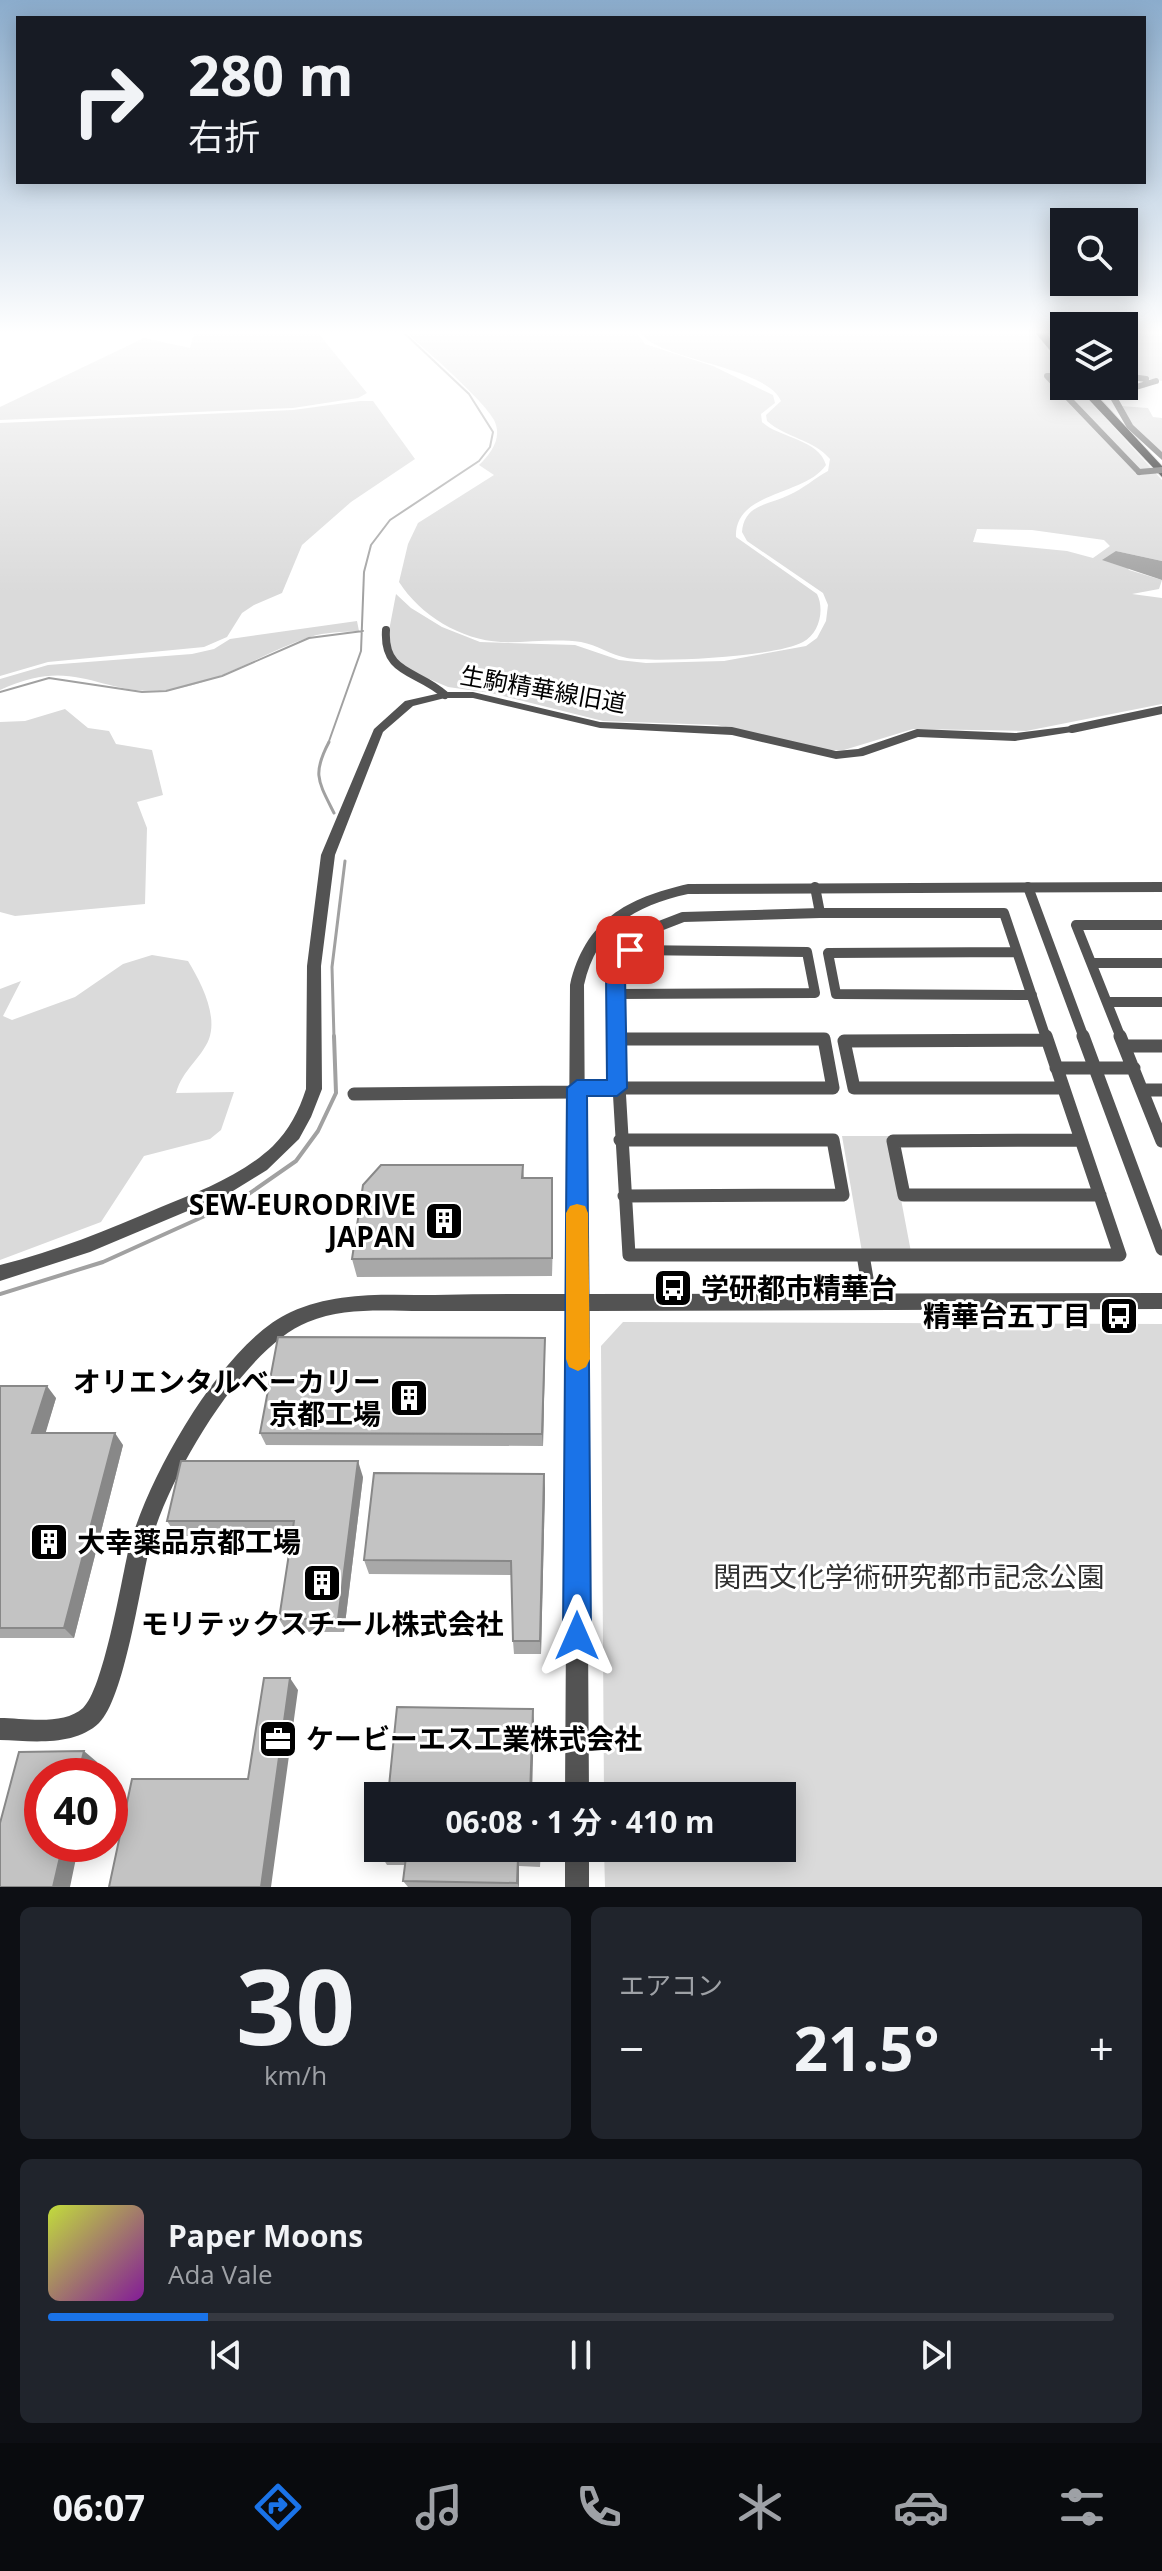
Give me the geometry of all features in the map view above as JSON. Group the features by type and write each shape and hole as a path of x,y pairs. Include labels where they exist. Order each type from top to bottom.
{"highway":[{"path":"1114,418 1162,470"}],"street":[{"path":"1087,418 1139,472 1162,470"},
{"path":"1126,418 1162,457"},
{"path":"386,630 383,646 389,658 407,673 438,686 445,695"},
{"name":"生駒精華線旧道","path":"0,1273 91,1245 205,1197 260,1167 284,1146 303,1119 314,1089 314,966 333,839 381,726 409,703 445,695 488,698 612,727 732,731 836,755 859,753 917,733 1015,737 1072,729 1162,710"},
{"path":"815,887 820,913"},
{"path":"1028,887 1162,1249"},
{"path":"577,1782 577,1090 579,971 590,944 615,918 646,900 688,889 1162,887"},
{"path":"1004,913 1120,1255 629,1255 617,1088 615,994 616,974 630,950 652,929 683,917 1004,913"},
{"path":"1162,925 1076,925 1162,1139"},
{"path":"615,994 815,993 807,952 630,950"},
{"path":"1017,952 828,953 836,994 1032,995"},
{"path":"1092,963 1162,963"},
{"path":"1107,1002 1162,1002"},
{"path":"616,1039 824,1039 833,1088"},
{"path":"854,1088 844,1041 1047,1040"},
{"path":"1125,1046 1162,1046"},
{"path":"1056,1068 1134,1068"},
{"path":"354,1094 617,1088 1063,1088"},
{"path":"1142,1090 1162,1090"},
{"path":"620,1140 833,1140 843,1195 624,1196"},
{"path":"1081,1140 893,1141 904,1195 1100,1195"},
{"path":"863,1255 871,1302"},
{"path":"0,1729 71,1728 99,1707 143,1531 160,1489 200,1423 254,1348 274,1331 301,1316 342,1304 1162,1301"},
{"path":"577,1862 577,1887"}],"green space":[{"path":"0,418 47,418 0,420"},
{"path":"111,418 385,418 415,459 351,502 302,545 282,593 242,613 227,637 204,647 48,662 0,676 0,423"},
{"path":"762,418 769,427 807,444 822,456 826,465 803,483 758,502 746,511 738,522 736,537 817,594 820,614 817,628 803,642 768,652 716,658 642,659 621,657 581,642 486,640 443,624 418,605 399,582 408,544 418,523 494,475 479,465 496,439 494,420"},
{"path":"767,418 1105,418 1162,480 1162,561 1116,551 1129,570 1162,580 1159,589 1132,594 1162,598 1162,704 1026,731 913,729 844,750 825,750 717,725 603,721 491,693 448,687 397,663 387,641 396,594 411,608 442,627 480,642 575,645 619,660 646,663 724,661 806,646 817,638 826,621 828,605 823,593 747,541 742,532 752,511 794,493 828,471 830,459 816,447 774,427","holes":["977,529 1032,530 1104,540 1110,546 1093,558 1067,551 973,542"]},
{"path":"1128,418 1162,418 1162,454"},
{"path":"357,621 359,631 310,637 223,675 186,687 143,691 68,676 49,676 26,680 0,690 0,679 48,665 192,654 214,649 230,639"},
{"path":"65,709 88,728 109,731 116,744 152,750 163,795 137,802 147,828 145,904 15,916 0,912 0,722 25,721"},
{"path":"152,955 188,961 206,998 211,1019 209,1039 176,1093 234,1092 221,1130 210,1139 144,1156 101,1222 0,1260 0,989 21,981 3,1016 12,1020 75,997 123,964"},
{"path":"842,1136 889,1136 911,1252 862,1252"},
{"name":"関西文化学術研究都市記念公園","path":"623,1322 1162,1324 1162,1887 605,1887 604,1862 796,1862 796,1782 604,1782 601,1346"}],"shaded area":[{"path":"1116,551 1162,561 1162,580 1102,560"}],"building":[{"name":"SEW-EURODRIVE JAPAN","path":"381,1165 523,1165 522,1178 552,1178 552,1258 352,1259 363,1185"},
{"name":"オリエンタルベーカリー 京都工場","path":"278,1337 545,1338 542,1434 260,1433"},
{"name":"大幸薬品京都工場","path":"0,1386 47,1386 32,1433 115,1433 64,1628 0,1628"},
{"name":"モリテックスチール株式会社","path":"181,1461 358,1461 338,1619 279,1619 294,1521 167,1521"},
{"path":"374,1473 544,1474 540,1641 513,1641 511,1561 364,1560"},
{"name":"ケービーエス工業株式会社","path":"264,1678 290,1678 261,1887 109,1887 114,1862 128,1862 128,1798 132,1779 248,1779"},
{"path":"397,1707 533,1709 530,1782 389,1782"},
{"path":"84,1751 82,1758 24,1758 24,1862 59,1862 53,1887 0,1887 0,1823 19,1752"},
{"path":"405,1862 518,1862 517,1883 403,1881"}],"waterway":[{"path":"362,631 364,572 371,545 390,520 479,461 490,447 493,432 484,418"},
{"path":"0,692 49,678 142,692 166,691 222,676 309,638 362,631"},
{"path":"328,744 361,651 362,631"},
{"path":"329,742 320,762 319,778 334,813"},
{"path":"334,1038 332,967 345,861"},
{"path":"0,1294 103,1262 240,1200 296,1161 318,1131 336,1093 334,1036"}],"slow traffic":[{"path":"577,1213 578,1359"}],"place":[{"name":"SEW-EURODRIVE JAPAN","path":"444,1221"},
{"name":"学研都市精華台","path":"673,1288"},
{"name":"精華台五丁目","path":"1119,1316"},
{"name":"オリエンタルベーカリー 京都工場","path":"409,1398"},
{"name":"大幸薬品京都工場","path":"49,1542"},
{"name":"モリテックスチール株式会社","path":"322,1583"},
{"name":"ケービーエス工業株式会社","path":"278,1739"}],"route":[{"path":"577,1636 577,1088 617,1088 616,974 630,950"}]}
